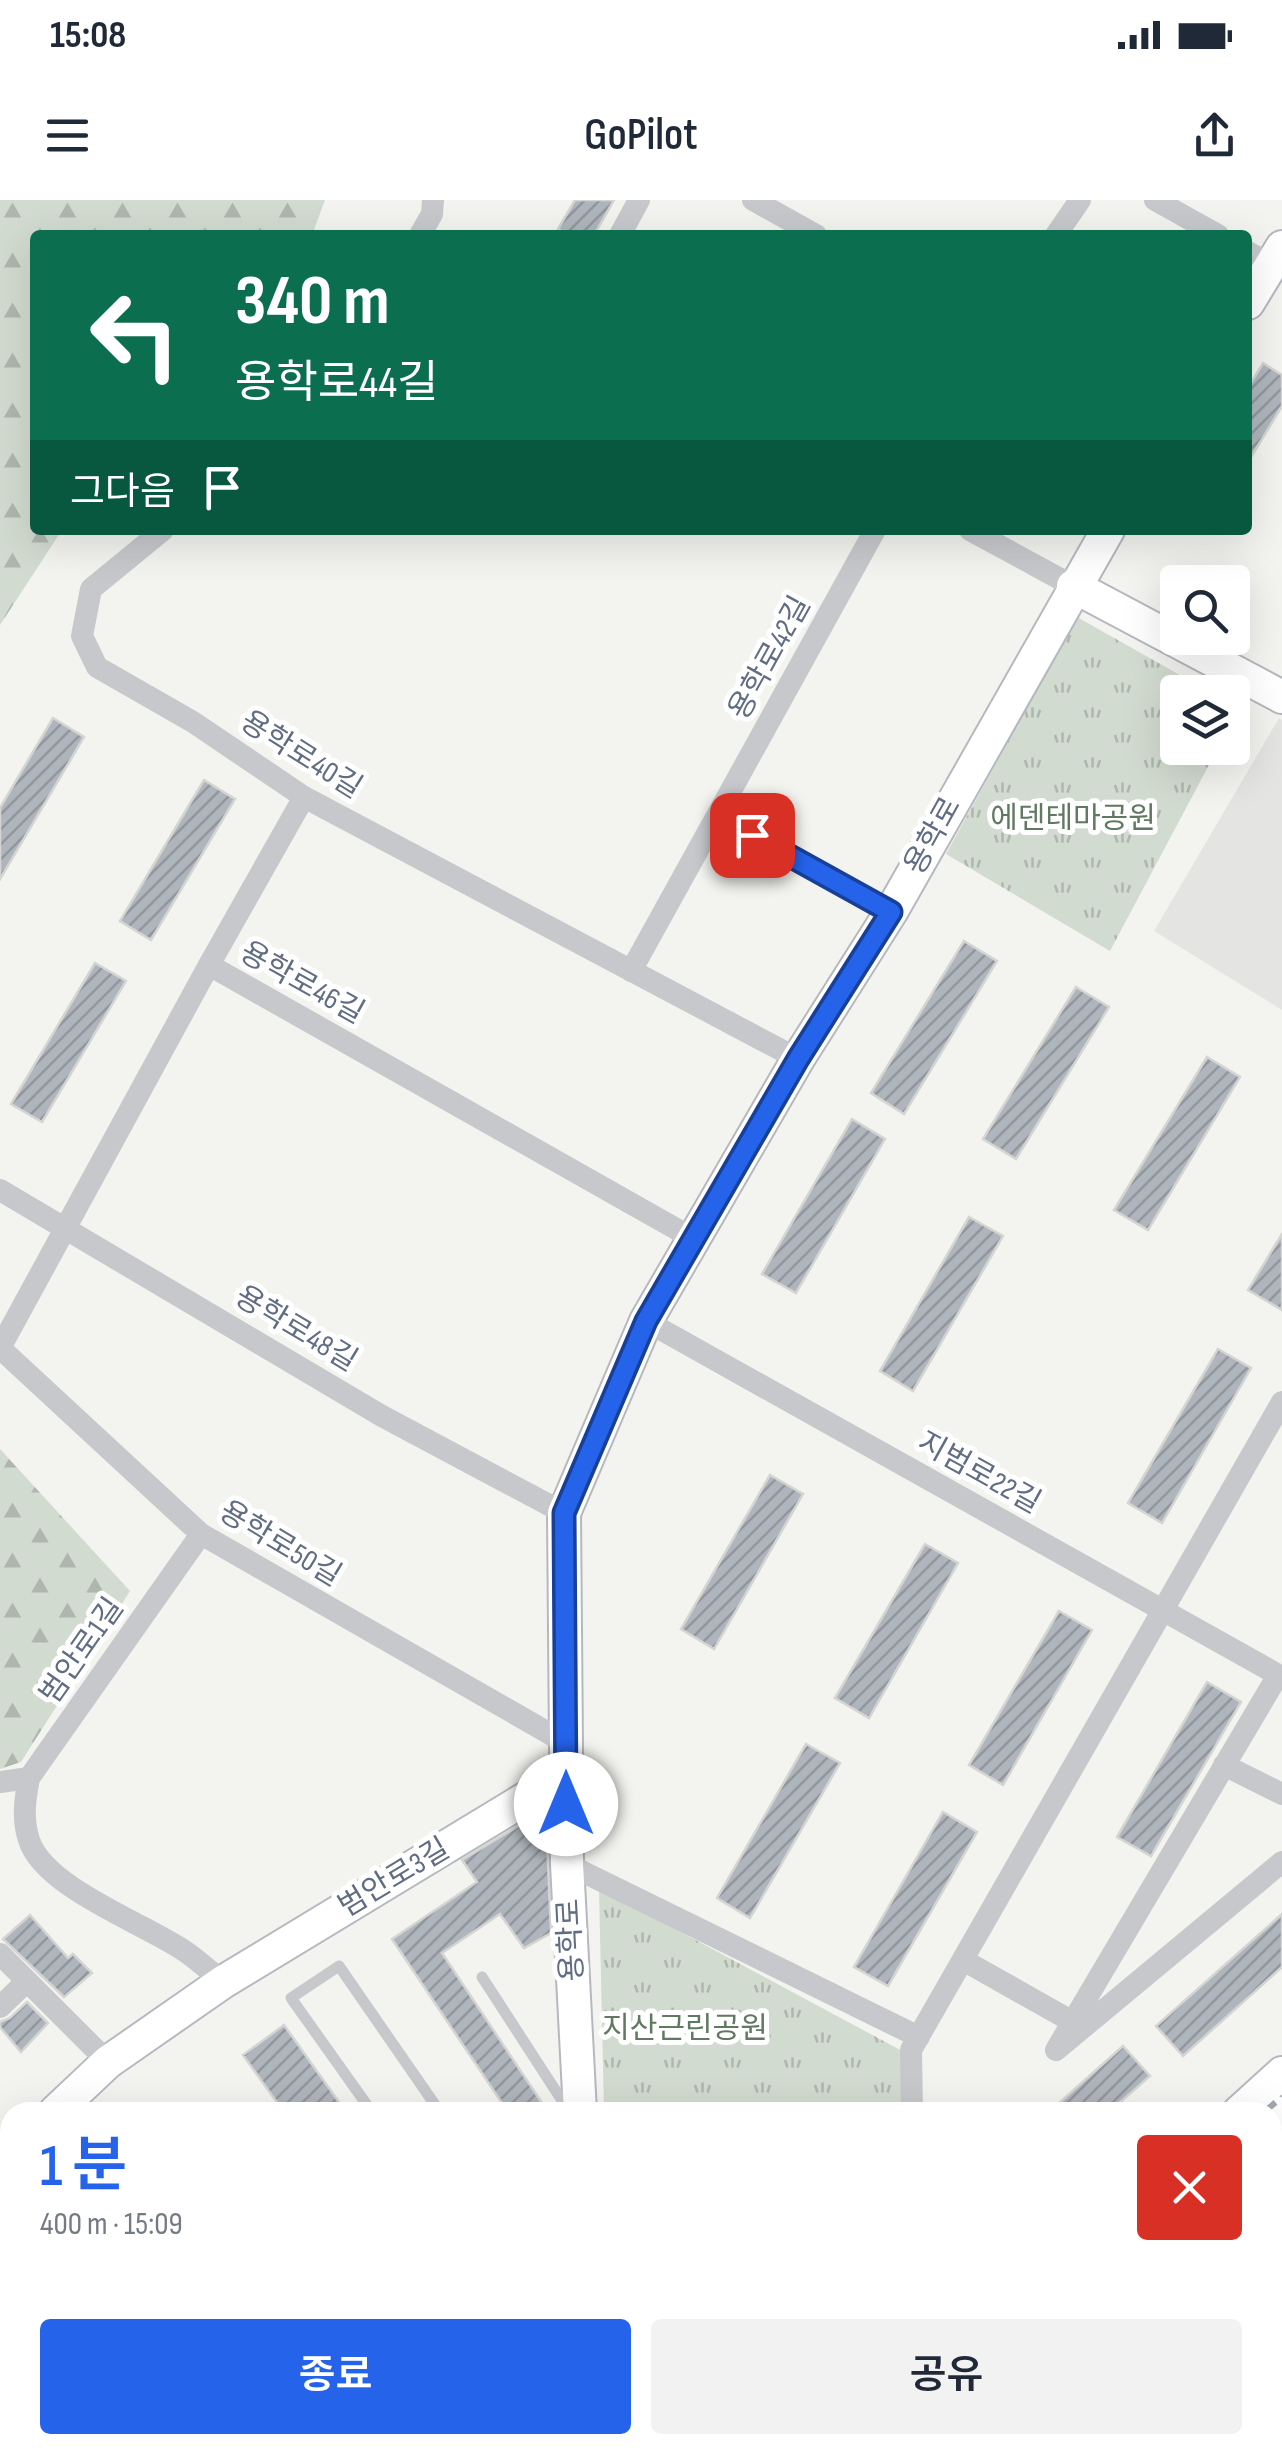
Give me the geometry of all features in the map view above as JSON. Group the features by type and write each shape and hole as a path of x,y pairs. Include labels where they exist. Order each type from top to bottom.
{"street":[{"path":"423,230 432,214 433,200"},
{"path":"623,230 639,200"},
{"path":"753,200 807,230"},
{"path":"1059,230 1080,200"},
{"path":"1155,200 1209,230"},
{"path":"1252,293 1267,254"},
{"name":"용학로40길","path":"157,535 90,589 82,636 98,667 193,722 304,797 798,1059"},
{"name":"용학로42길","path":"631,971 873,535"},
{"path":"979,535 1282,696"},
{"name":"용학로","path":"579,2102 567,1864 564,1513 646,1321 798,1059 891,912 1105,535"},
{"path":"208,964 304,797"},
{"path":"717,816 891,912"},
{"name":"용학로46길","path":"0,1348 208,964 694,1239"},
{"name":"용학로48길","path":"0,1190 382,1416 564,1513"},
{"name":"지범로22길","path":"646,1321 1280,1676"},
{"name":"용학로50길","path":"0,1348 201,1534 566,1758"},
{"path":"912,2102 910,2050 1282,1402"},
{"name":"범안로1길","path":"29,1778 201,1534"},
{"path":"1280,1676 1056,2050 1282,1862"},
{"name":"범안로3길","path":"66,2102 108,2062 223,1982 566,1758"},
{"path":"1224,1765 1282,1794"},
{"path":"0,1782 29,1778 24,1810 30,1844 51,1872 184,1951 223,1982"},
{"path":"567,1864 918,2037"},
{"path":"0,1954 108,2062"},
{"path":"963,1960 1073,2022"},
{"path":"0,2007 27,1981"},
{"path":"1250,2102 1282,2073"}],"lane":[{"path":"365,2102 291,1998 339,1966 433,2102"},
{"path":"482,1976 563,2102"}],"shaded area":[{"path":"1279,718 1282,720 1282,1010 1154,931"}],"green space":[{"path":"0,200 325,200 314,230 30,230 30,535 59,535 0,625"},
{"name":"에덴테마공원","path":"1077,617 1180,675 1160,675 1160,765 1209,765 1110,951 946,854"},
{"path":"0,1449 130,1591 21,1762 0,1769"},
{"name":"지산근린공원","path":"599,1888 904,2052 905,2102 604,2102"}],"building":[{"path":"575,200 614,200 597,230 558,229"},
{"path":"1263,363 1282,375 1282,406 1252,455 1252,381"},
{"path":"53,718 84,737 0,879 0,808"},
{"path":"204,780 235,799 151,940 120,921"},
{"path":"964,941 997,961 904,1114 871,1093"},
{"path":"95,963 126,981 42,1122 11,1104"},
{"path":"1076,987 1109,1007 1016,1159 983,1139"},
{"path":"1207,1057 1240,1077 1148,1230 1114,1210"},
{"path":"852,1119 885,1139 796,1293 762,1274"},
{"path":"969,1217 1003,1236 913,1391 880,1371"},
{"path":"1282,1234 1282,1310 1248,1290"},
{"path":"1218,1349 1251,1368 1162,1523 1128,1503"},
{"path":"770,1475 803,1494 714,1649 681,1629"},
{"path":"925,1544 958,1563 869,1718 835,1698"},
{"path":"1059,1611 1092,1630 1003,1785 969,1765"},
{"path":"1207,1682 1241,1702 1151,1856 1117,1837"},
{"path":"806,1744 840,1763 750,1918 717,1898"},
{"path":"943,1812 977,1832 888,1986 854,1967"},
{"path":"530,1819 547,1839 551,1933 524,1948 500,1914 442,1953 541,2102 501,2102 392,1939 477,1882 462,1860"},
{"path":"1282,1914 1282,1967 1183,2056 1156,2026"},
{"path":"30,1915 68,1958 73,1954 92,1973 64,1997 3,1939"},
{"path":"27,2002 48,2023 21,2052 0,2022"},
{"path":"284,2025 339,2102 277,2102 243,2055"},
{"path":"1123,2046 1150,2076 1120,2102 1060,2102"}],"railway":[{"path":"1276,2102 1282,2097"}],"route":[{"path":"566,1804 564,1513 646,1321 798,1059 891,912 752,835"}]}
